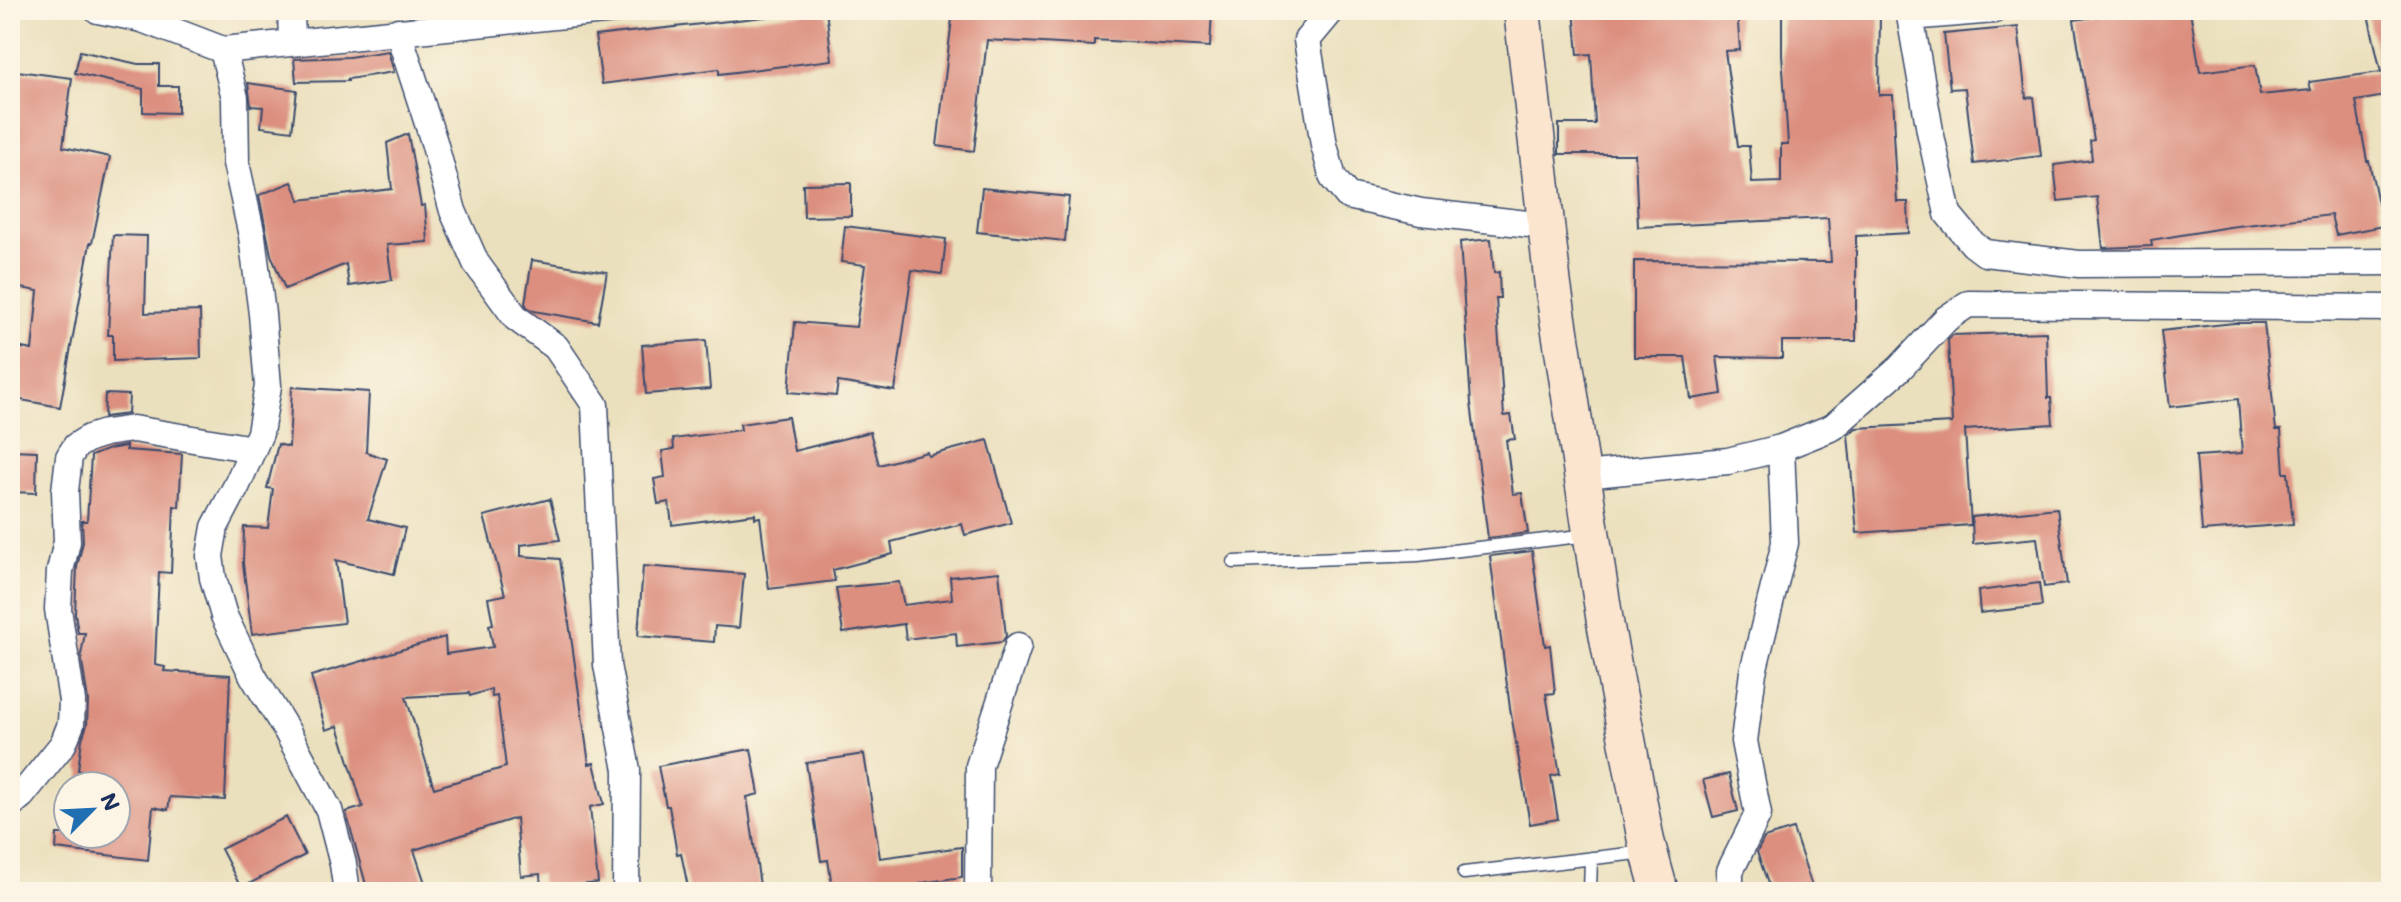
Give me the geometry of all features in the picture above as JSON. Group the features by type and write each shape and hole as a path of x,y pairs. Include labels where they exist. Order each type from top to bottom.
{"main road":[{"path":"1522,10 1553,286 1623,724 1660,892"}],"street":[{"path":"98,10 142,19 223,50 614,10"},
{"path":"291,10 292,42"},
{"path":"1332,10 1307,40 1324,145 1333,178 1348,196 1421,212 1546,226"},
{"path":"1994,10 1910,13 1948,214 1973,244 1985,253 2079,264 2391,262"},
{"path":"398,31 453,211 476,263 516,318 556,347 595,405 607,665 627,770 626,892"},
{"path":"223,50 235,98 236,163 252,236 268,386 260,433 215,527 210,556 213,578 224,616 253,676 287,731 329,810 347,892"},
{"path":"1583,475 1728,461 1781,448 1833,427 1900,368 1946,319 1968,304 2391,308"},
{"path":"10,805 22,795 63,744 71,724 72,701 58,609 60,571 67,542 65,491 69,457 76,446 105,433 133,429 253,449"},
{"path":"1730,892 1730,871 1758,814 1744,741 1753,672 1785,543 1781,448"},
{"path":"978,892 979,766 1018,646"}],"lane":[{"path":"1234,562 1418,555 1592,535"},
{"path":"1464,873 1649,851"},
{"path":"1590,892 1591,858"}],"building":[{"path":"826,10 832,60 719,74 719,69 602,84 595,36"},
{"path":"953,10 1212,10 1210,47 1094,40 1094,46 987,40 974,151 937,146"},
{"path":"1574,10 1737,10 1740,50 1725,51 1738,146 1749,146 1752,183 1781,182 1781,144 1788,144 1782,10 1880,10 1879,95 1893,95 1897,202 1908,202 1909,233 1856,236 1856,341 1782,341 1782,358 1717,357 1722,394 1691,399 1685,357 1634,357 1634,261 1831,262 1828,218 1638,227 1635,154 1559,154 1559,124 1595,124 1591,54 1578,55"},
{"path":"2190,10 2200,72 2255,65 2260,95 2311,90 2309,82 2381,72 2367,10 2391,10 2391,95 2356,101 2383,226 2336,235 2331,215 2151,240 2152,246 2103,248 2097,197 2058,201 2054,165 2092,160 2090,141 2094,140 2074,20 2134,11 2135,18"},
{"path":"2018,27 2026,98 2034,97 2041,156 1974,164 1965,88 1950,89 1944,34"},
{"path":"80,51 138,64 159,64 159,86 178,86 178,113 143,112 143,89 75,73"},
{"path":"388,51 394,72 348,81 296,82 294,59 349,57"},
{"path":"17,71 72,78 63,147 110,157 90,243 60,407 10,398 12,346 32,350 38,291 10,286 10,232 19,193 10,190 10,126"},
{"path":"248,83 297,90 292,131 261,127 263,107 251,106"},
{"path":"408,134 421,206 425,205 428,242 387,245 392,280 349,286 346,264 285,289 271,255 259,195 292,182 300,200 392,189 387,143"},
{"path":"851,183 851,216 804,217 803,184"},
{"path":"982,188 1069,197 1065,241 977,232"},
{"path":"845,226 946,239 942,274 912,270 895,391 838,382 836,396 789,392 795,322 856,327 865,265 841,262"},
{"path":"113,235 147,236 145,313 200,311 201,358 113,361 113,335 108,335"},
{"path":"1491,239 1494,273 1499,272 1500,298 1496,298 1504,416 1511,415 1515,439 1506,440 1513,494 1522,493 1528,533 1488,538 1471,403 1460,242"},
{"path":"532,260 607,272 598,322 534,311 527,307 525,303"},
{"path":"2264,323 2276,430 2281,430 2284,473 2288,473 2293,524 2202,531 2196,456 2242,453 2238,399 2170,407 2161,331"},
{"path":"2046,332 2048,398 2051,398 2053,424 1965,430 1971,525 1857,533 1848,435 1856,428 1952,423 1948,340 1953,335"},
{"path":"706,340 710,389 646,394 642,345"},
{"path":"292,387 369,392 366,452 387,459 368,519 405,528 394,574 336,560 344,623 252,634 243,564 244,527 268,528 273,489 267,488 278,444 289,447"},
{"path":"105,394 129,395 128,414 104,417"},
{"path":"788,417 794,451 870,432 879,465 988,440 1011,523 965,535 962,524 891,542 893,554 833,570 835,581 769,589 760,517 755,518 755,514 672,525 669,502 658,504 654,479 665,477 662,451 674,449 673,439 741,430 740,424"},
{"path":"126,446 126,450 182,454 179,507 174,506 171,573 159,572 155,665 165,667 164,671 230,675 225,800 170,797 168,810 153,807 148,860 64,850 132,850 132,770 78,770 87,725 88,701 81,655 85,633 78,633 75,613 77,567 83,542 82,521 87,521 91,456"},
{"path":"10,450 37,451 36,493 10,492"},
{"path":"550,499 560,540 521,545 521,556 560,559 589,764 594,763 604,804 590,807 598,883 541,889 540,874 521,876 516,818 414,850 428,892 368,892 346,812 363,807 338,726 326,730 311,676 445,637 446,654 493,647 488,598 505,595 484,516","holes":["491,689 492,697 497,696 506,767 434,788 406,697 469,693 470,696"]},
{"path":"2057,508 2067,584 2044,587 2037,538 1973,544 1972,517"},
{"path":"1532,551 1545,646 1550,645 1555,693 1546,694 1560,774 1551,776 1558,819 1530,824 1510,708 1490,556"},
{"path":"643,566 744,574 739,628 715,626 714,642 638,636"},
{"path":"999,572 1006,636 1002,642 957,647 956,633 906,639 904,624 843,633 836,588 899,582 904,605 952,599 950,577"},
{"path":"2039,583 2042,606 1980,613 1978,591"},
{"path":"751,749 759,794 747,797 761,892 689,892 681,853 677,854 658,766"},
{"path":"864,754 880,858 962,847 962,877 921,883 922,892 833,892 828,860 821,861 806,763"},
{"path":"1729,774 1738,811 1713,817 1703,780"},
{"path":"286,817 305,855 241,888 221,849"},
{"path":"1793,829 1814,892 1771,892 1757,852 1764,838"}]}
